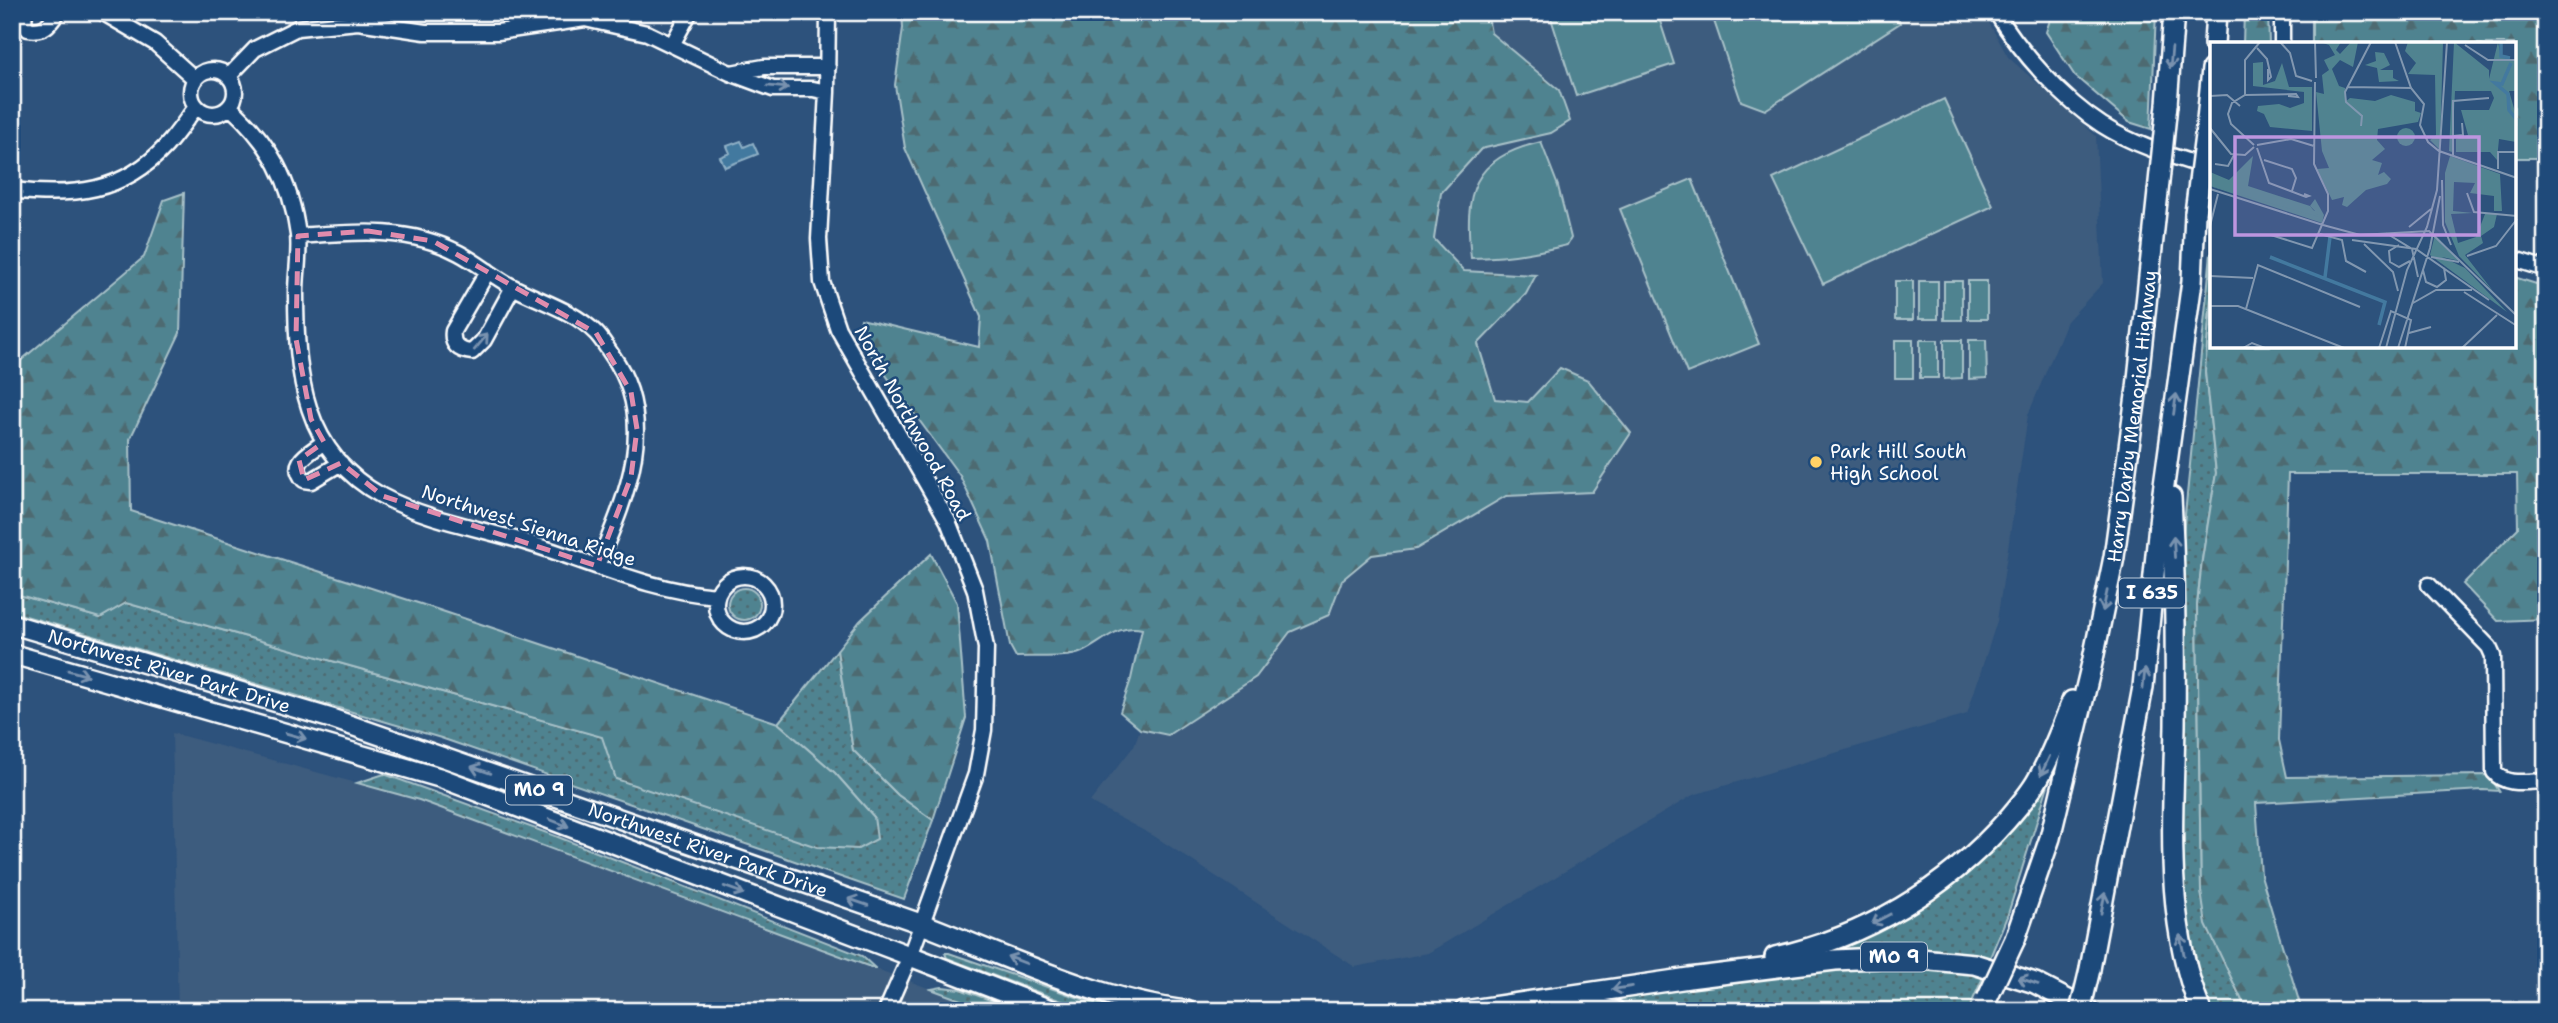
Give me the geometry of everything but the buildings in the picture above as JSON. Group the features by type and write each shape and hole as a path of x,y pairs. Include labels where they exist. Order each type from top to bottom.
{"highway":[{"name":"Harry Darby Memorial Highway","path":"1985,1005 2015,939 2050,838 2093,659 2114,557 2137,388 2174,12"},
{"path":"2214,42 2216,12"},
{"name":"I 635","path":"2080,1011 2143,687 2160,514 2192,281 2195,213 2210,82"},
{"path":"2169,446 2176,601 2174,887 2182,946 2201,1011"},
{"path":"1689,978 1805,950 1840,938 1906,905 1937,884 1993,835 2038,780 2093,659"},
{"name":"Northwest River Park Drive","path":"922,924 1081,985 1186,1011"},
{"name":"Northwest River Park Drive","path":"911,956 1048,1009"},
{"name":"MO 9","path":"1464,1011 1689,978 1835,960 1899,957 1974,964 2035,983 2089,1011"},
{"path":"1522,1003 1559,1002 1615,1011"}],"main road":[{"name":"Northwest River Park Drive","path":"12,624 333,719 922,924"},
{"name":"Northwest River Park Drive","path":"12,654 441,778 911,956"}],"street":[{"path":"24,12 24,22 28,29 38,31 48,26 58,12"},
{"path":"102,12 155,43 195,79"},
{"path":"672,45 690,12"},
{"name":"North Northwood Road","path":"828,12 828,67 819,239 822,282 838,329 948,520 975,590 986,648 984,730 976,774 911,956 886,1011"},
{"path":"1996,12 2020,47 2043,72 2073,102 2102,125 2137,143 2210,169"},
{"path":"2282,12 2282,42"},
{"path":"229,76 255,49 297,28 358,22 425,32 498,32 585,19 648,33 730,73 773,89 813,89 827,92"},
{"path":"730,73 764,68 828,67"},
{"path":"207,70 222,71 229,76 235,89 230,107 215,114 196,107 190,93 195,79 207,70"},
{"path":"12,190 71,194 95,189 127,177 168,145 196,107"},
{"name":"Northwest Sienna Ridge","path":"230,107 251,126 265,145 288,188 298,236 296,339 300,376 311,419 324,442 353,476 383,496 435,517 659,587 717,596"},
{"path":"298,236 368,231 401,233 433,241 460,253 513,287 561,308 596,333 619,364 631,392 638,429 631,477 597,566"},
{"path":"2516,261 2546,269"},
{"path":"488,271 453,331 455,345 463,351 472,352 484,340 513,287"},
{"path":"324,442 299,460 298,473 304,480 311,481 341,463"},
{"path":"752,577 769,590 772,612 769,619 758,629 736,632 719,618 716,611 717,596 730,579 752,577"},
{"path":"2429,585 2489,647 2493,656 2494,772 2502,780 2546,781"}],"highlighted area":[{"path":"368,231 433,241 596,333 631,392 637,429 631,477 597,566 383,496 341,463 304,480 299,460 324,442 311,419 296,339 298,236"}],"shaded area":[{"name":"Park Hill South High School","path":"1487,12 1983,12 2008,57 2096,136 2103,283 2067,321 2028,415 1997,621 1967,714 1693,795 1428,953 1355,967 1154,836 1090,802 1134,746 1140,729 1168,735 1256,677 1290,632 1329,615 1342,580 1372,555 1416,549 1506,496 1592,492 1527,402 1495,399 1478,344 1526,294 1464,271 1434,239 1441,193 1482,149 1551,133 1559,90 1491,33"},
{"path":"741,141 744,147 753,143 758,154 725,167 720,157 730,153 727,146"},
{"path":"172,733 419,800 990,1011 178,1011"}],"green space":[{"path":"902,12 1487,12 1491,33 1559,90 1570,121 1551,133 1481,149 1441,193 1434,239 1464,271 1536,275 1526,294 1478,344 1495,399 1528,402 1560,368 1588,380 1631,433 1592,492 1506,496 1416,549 1372,555 1342,580 1329,615 1290,632 1256,677 1168,735 1140,729 1120,712 1131,679 1142,629 1118,631 1076,654 1016,657 1010,646 990,541 960,476 858,337 861,319 979,347 981,317 905,148 895,85 903,28"},
{"path":"1549,12 1657,12 1674,64 1576,96"},
{"path":"1711,12 1896,12 1900,23 1765,110 1741,101"},
{"path":"2080,12 2156,12 2151,129 2129,122 2075,76 2046,32 2051,17"},
{"path":"2244,12 2268,12 2269,42 2243,42"},
{"path":"2330,12 2546,12 2546,158 2516,158 2516,42 2312,42 2312,16"},
{"path":"1944,99 1993,206 1823,284 1773,179"},
{"path":"1541,142 1558,186 1571,238 1567,245 1519,254 1471,258 1469,215 1477,182 1486,169 1500,158"},
{"path":"1692,179 1759,344 1687,373 1620,209"},
{"path":"184,193 180,333 130,439 131,511 778,723 835,773 874,817 877,839 858,849 817,847 616,779 602,737 126,603 100,618 12,593 12,368 144,257 164,200"},
{"path":"2210,263 2210,310 2205,372 2216,473 2197,606 2201,891 2207,925 2247,1011 2206,1011 2180,913 2181,555"},
{"path":"2516,278 2546,287 2546,619 2498,621 2463,584 2518,528 2517,474 2288,474 2279,740 2287,777 2489,775 2499,791 2256,803 2261,875 2302,1011 2247,1011 2206,925 2201,891 2197,606 2216,473 2205,372 2210,310 2210,348 2516,348"},
{"path":"1895,281 1913,281 1913,320 1895,320"},
{"path":"1919,281 1938,281 1938,319 1919,319"},
{"path":"1944,281 1962,281 1962,320 1944,320"},
{"path":"1968,281 1987,281 1987,319 1968,319"},
{"path":"1895,340 1913,340 1913,378 1895,378"},
{"path":"1920,340 1938,340 1938,378 1920,378"},
{"path":"1944,340 1962,340 1962,378 1944,379"},
{"path":"1969,340 1986,340 1987,378 1969,379"},
{"path":"931,554 957,603 966,718 933,820 898,795 853,750 837,650 860,621"},
{"path":"744,588 755,593 760,604 755,615 744,620 733,615 728,604 733,593"},
{"path":"12,593 100,618 126,603 603,737 616,779 874,817 835,773 778,723 837,650 853,750 898,795 933,820 904,899 441,738 12,612"},
{"path":"2054,766 2008,914 1989,960 1954,953 1892,948 1799,957 1886,922"},
{"path":"384,774 558,837 862,956 876,969 419,800 357,783"},
{"path":"945,953 1117,1011 1088,1011 947,958"},
{"path":"1877,963 1985,973 1968,1011 1637,1011 1590,1001"},
{"path":"931,989 960,989 1020,1011 990,1011"}],"place":[{"name":"Park Hill South High School","path":"1816,462"}]}
